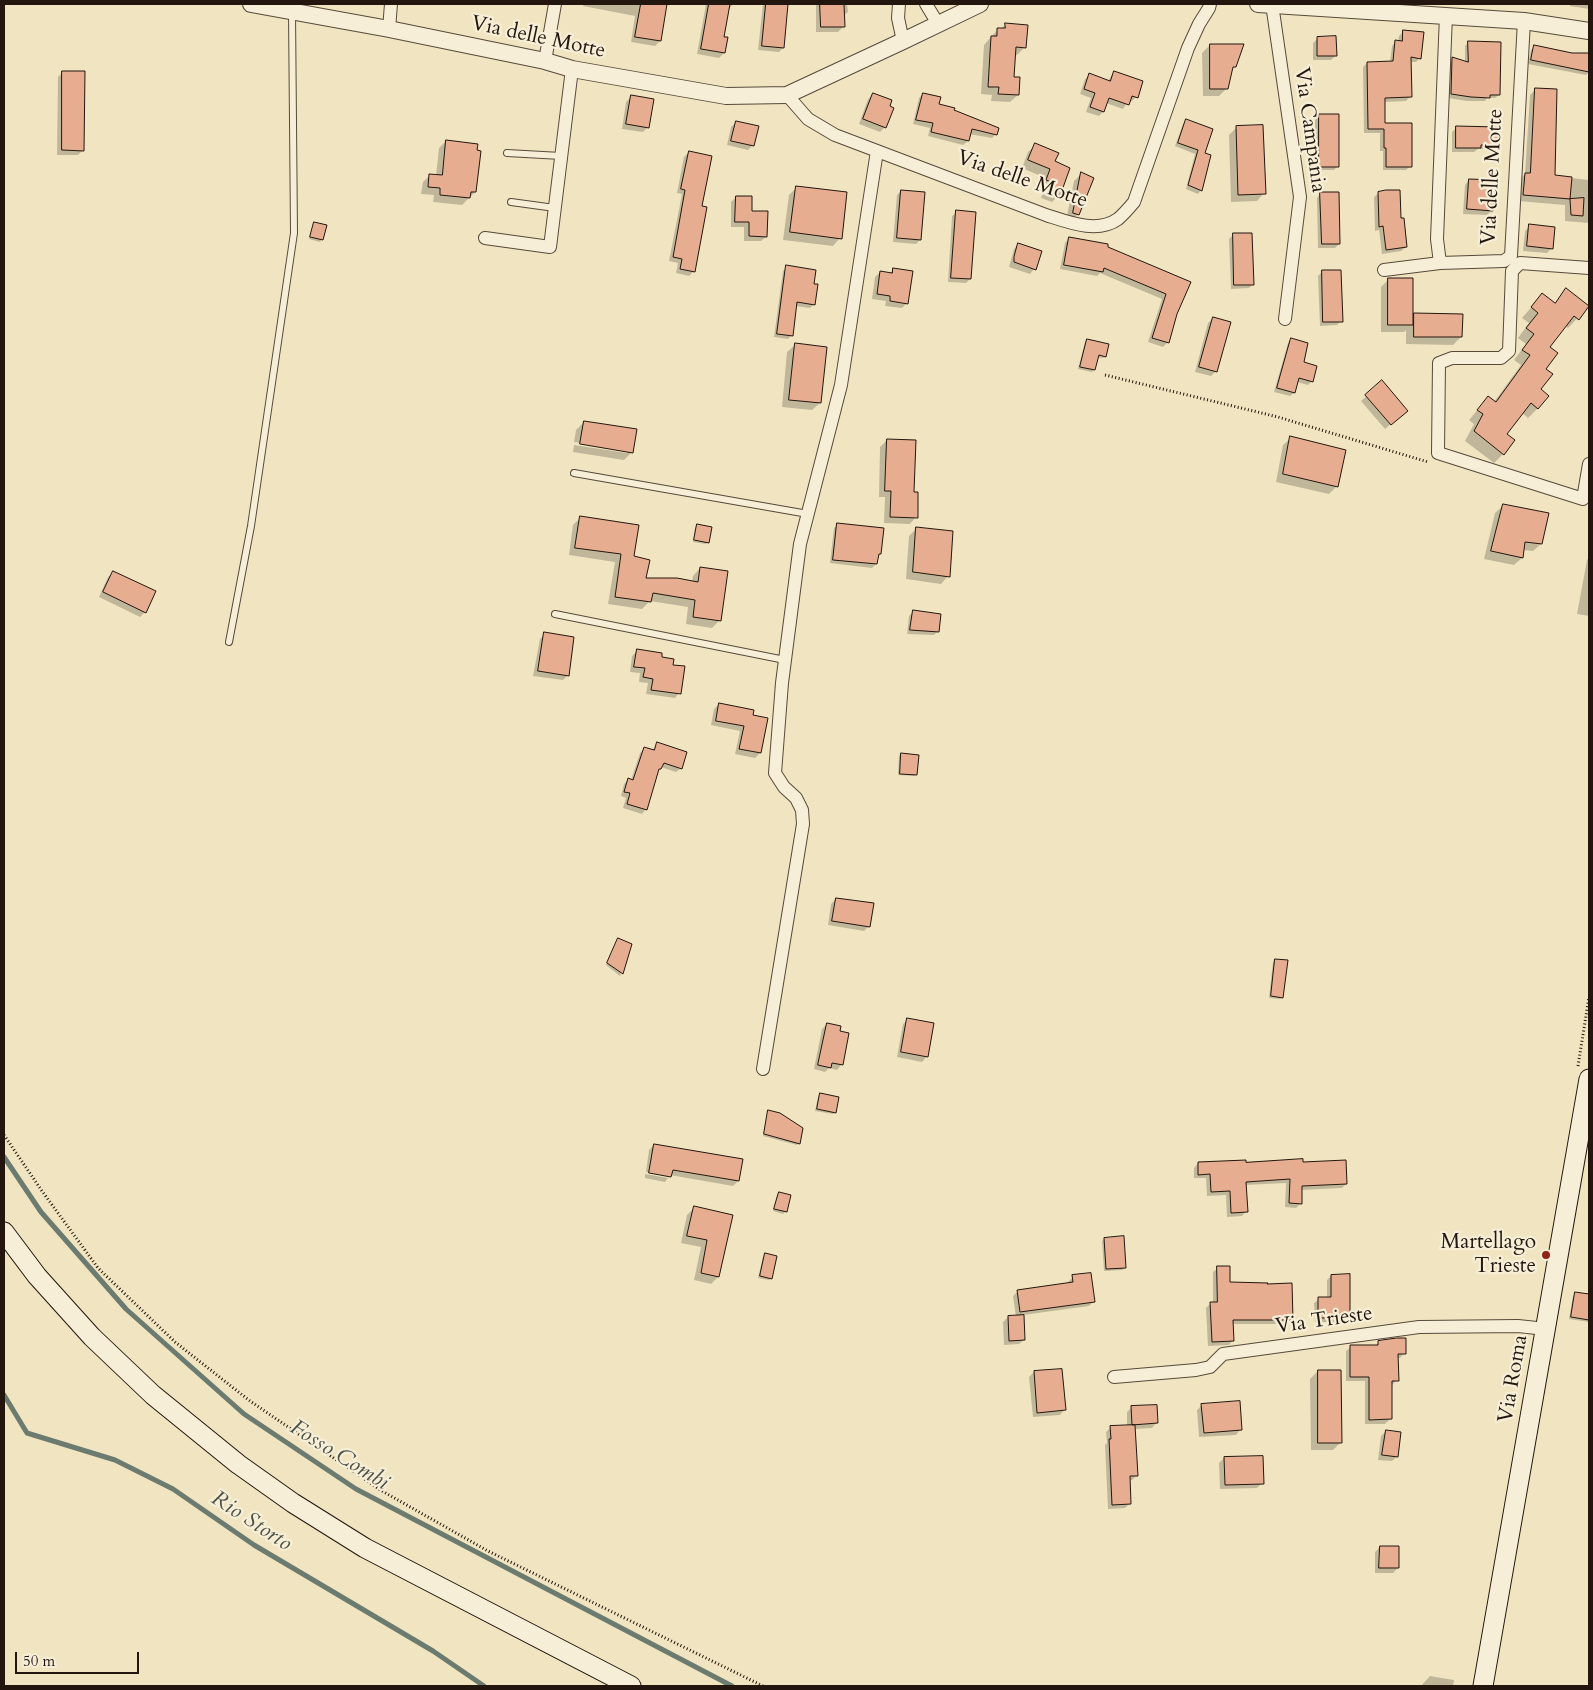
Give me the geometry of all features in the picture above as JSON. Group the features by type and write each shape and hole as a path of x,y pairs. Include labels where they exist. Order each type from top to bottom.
{"main road":[{"name":"Via Roma","path":"1483,1686 1589,1079"},
{"path":"4,1232 37,1276 92,1337 153,1395 238,1464 293,1503 365,1548 631,1686"}],"street":[{"name":"Via delle Motte","path":"251,4 389,29 545,61 572,69 726,96 787,95 980,4"},
{"path":"389,29 391,4"},
{"path":"545,61 556,4"},
{"path":"899,4 898,18 904,41"},
{"path":"926,4 938,24"},
{"name":"Via delle Motte","path":"787,95 808,118 835,135 1046,215 1075,224 1097,227 1116,220 1134,202 1188,48 1210,4"},
{"path":"1267,4 1429,9 1446,15 1524,21 1589,31"},
{"name":"Via Campania","path":"1267,4 1300,197 1284,319"},
{"path":"1384,270 1440,263 1437,239 1446,15"},
{"name":"Via delle Motte","path":"1440,263 1504,261 1511,256 1524,21"},
{"path":"485,238 550,247 572,69"},
{"path":"763,1069 803,824 802,810 796,798 784,788 775,773 785,660 800,544 842,385 877,151"},
{"path":"1589,268 1520,263 1512,271 1509,352 1501,358 1452,358 1439,363 1438,453 1567,494 1586,504 1589,464"},
{"path":"1567,494 1576,490 1587,478"},
{"name":"Via Trieste","path":"1114,1377 1196,1370 1210,1367 1223,1354 1419,1327 1518,1326 1546,1329"}],"lane":[{"path":"229,642 251,526 294,233 292,12"},
{"path":"507,153 561,156"},
{"path":"511,202 555,208"},
{"path":"574,472 808,514"},
{"path":"555,614 785,660"}],"path":[{"path":"1105,375 1278,417 1437,465"},
{"path":"4,1135 98,1268 175,1342 250,1402 382,1491 488,1551 763,1686"}],"building":[{"path":"641,4 667,4 661,41 635,37"},
{"path":"709,4 730,4 724,37 728,37 725,53 701,49"},
{"path":"766,4 788,4 784,48 762,46"},
{"path":"820,4 844,4 845,27 821,27"},
{"path":"1005,23 1028,25 1026,48 1016,47 1014,77 1020,77 1019,95 998,94 999,87 988,87 991,36 997,36 997,28 1005,28"},
{"path":"1403,30 1424,32 1421,59 1411,57 1412,97 1385,98 1385,123 1412,123 1412,167 1386,167 1384,129 1368,129 1367,62 1393,61 1395,40 1402,41"},
{"path":"1336,36 1337,56 1317,56 1317,37"},
{"path":"1468,41 1501,42 1500,95 1490,95 1490,98 1451,94 1452,57 1468,62"},
{"path":"1210,44 1244,44 1236,67 1233,67 1228,89 1210,89"},
{"path":"1534,45 1572,53 1589,53 1589,72 1531,60"},
{"path":"62,71 85,71 84,151 62,150"},
{"path":"1114,71 1143,81 1138,98 1132,96 1129,105 1109,98 1104,112 1090,107 1095,93 1084,89 1089,73 1110,81"},
{"path":"1535,88 1557,89 1555,175 1572,177 1570,199 1523,195 1525,173 1530,173"},
{"path":"873,93 892,100 890,106 894,108 886,128 863,119"},
{"path":"923,93 941,97 939,104 955,108 954,110 999,128 997,135 972,129 969,141 931,132 933,123 916,120"},
{"path":"631,95 654,99 649,128 626,124"},
{"path":"1319,114 1339,114 1339,167 1319,167"},
{"path":"1186,119 1213,129 1205,153 1211,155 1202,191 1188,185 1198,150 1178,143"},
{"path":"736,121 759,126 754,146 731,141"},
{"path":"1263,125 1266,194 1238,195 1236,126"},
{"path":"1456,126 1498,127 1497,145 1481,145 1481,148 1456,148"},
{"path":"446,140 478,144 477,150 481,151 476,192 471,192 470,198 440,195 440,188 428,187 429,174 442,175"},
{"path":"1035,143 1059,153 1055,161 1070,168 1060,196 1048,190 1051,182 1046,180 1050,169 1028,160"},
{"path":"689,151 712,156 702,206 707,207 695,272 680,269 682,259 673,257 685,190 681,189"},
{"path":"1081,172 1094,178 1079,215 1073,213"},
{"path":"1469,179 1495,180 1493,211 1467,209"},
{"path":"796,186 847,192 842,239 790,232"},
{"path":"901,190 925,192 921,240 897,238"},
{"path":"1400,190 1401,218 1404,218 1407,247 1386,250 1383,226 1379,227 1378,192"},
{"path":"1320,192 1339,192 1340,244 1322,244"},
{"path":"736,196 752,196 752,211 768,211 767,237 749,236 749,222 735,222"},
{"path":"1584,198 1583,216 1571,215 1570,199"},
{"path":"956,210 976,212 971,279 951,278"},
{"path":"314,222 327,225 323,240 310,237"},
{"path":"1529,224 1555,227 1553,249 1527,246"},
{"path":"1233,233 1252,233 1254,285 1234,285"},
{"path":"1069,237 1108,244 1108,247 1191,282 1177,314 1169,343 1152,338 1166,294 1104,268 1103,272 1064,265"},
{"path":"1018,243 1042,251 1036,270 1014,262"},
{"path":"786,265 816,270 814,284 818,284 815,305 797,302 793,336 777,334"},
{"path":"893,268 913,271 908,304 890,301 890,296 877,294 880,271 892,273"},
{"path":"1322,270 1341,270 1343,322 1323,322"},
{"path":"1388,278 1413,278 1413,325 1388,325"},
{"path":"1566,288 1589,306 1579,320 1574,316 1550,347 1558,353 1546,369 1553,374 1541,389 1549,396 1538,409 1531,403 1507,434 1515,440 1504,455 1474,431 1483,414 1477,410 1488,396 1496,402 1530,355 1522,350 1534,334 1526,328 1538,313 1531,307 1542,293 1555,303"},
{"path":"1414,313 1463,314 1462,337 1414,337"},
{"path":"1213,317 1231,322 1217,372 1199,367"},
{"path":"1291,338 1308,343 1304,362 1317,366 1313,382 1299,378 1295,393 1277,388"},
{"path":"1087,339 1109,344 1106,357 1099,355 1095,370 1080,367"},
{"path":"795,343 827,347 821,403 789,400"},
{"path":"1382,380 1408,411 1391,425 1365,395"},
{"path":"584,421 637,429 633,453 580,444"},
{"path":"1290,436 1346,450 1338,487 1283,474"},
{"path":"887,439 916,440 914,492 918,492 918,518 890,517 891,491 885,491"},
{"path":"1503,504 1549,513 1542,544 1525,542 1523,558 1491,551"},
{"path":"580,516 639,525 634,556 650,560 646,578 677,578 698,582 700,567 728,571 721,621 693,617 695,600 653,593 651,602 615,597 621,554 575,548"},
{"path":"837,523 884,528 881,554 879,554 877,564 833,560"},
{"path":"697,524 712,527 709,543 694,540"},
{"path":"916,527 953,531 950,577 913,572"},
{"path":"113,571 156,591 146,613 103,592"},
{"path":"913,610 941,614 939,632 910,630"},
{"path":"544,632 574,637 569,676 538,671"},
{"path":"637,649 662,653 662,657 674,659 673,665 685,666 681,694 651,690 653,679 643,677 645,668 634,667"},
{"path":"719,703 754,710 753,715 768,718 761,753 739,749 744,726 716,721"},
{"path":"657,742 687,752 682,769 664,763 661,769 659,769 647,810 627,804 630,793 624,792 628,778 633,780 644,747 654,750"},
{"path":"901,753 919,755 917,775 900,774"},
{"path":"836,898 874,903 870,927 832,921"},
{"path":"618,938 632,944 623,974 607,963"},
{"path":"1275,959 1288,960 1283,998 1271,996"},
{"path":"907,1018 934,1023 928,1057 901,1052"},
{"path":"827,1023 841,1026 840,1031 849,1033 843,1065 832,1063 831,1068 818,1065"},
{"path":"820,1093 839,1097 836,1113 817,1109"},
{"path":"768,1110 780,1113 803,1128 800,1144 764,1134"},
{"path":"654,1144 743,1159 739,1181 673,1170 671,1177 649,1173"},
{"path":"1303,1159 1303,1162 1346,1160 1347,1184 1302,1186 1302,1204 1289,1203 1290,1179 1246,1182 1248,1212 1231,1213 1230,1191 1211,1192 1210,1174 1198,1175 1198,1162"},
{"path":"779,1192 791,1195 787,1212 774,1209"},
{"path":"694,1206 733,1215 719,1277 701,1273 707,1240 687,1236"},
{"path":"1124,1236 1126,1268 1106,1269 1104,1238"},
{"path":"765,1253 777,1256 772,1279 760,1276"},
{"path":"1217,1266 1230,1266 1230,1282 1292,1283 1293,1320 1233,1320 1234,1341 1212,1342 1210,1302 1217,1302"},
{"path":"1091,1273 1095,1302 1020,1312 1017,1290 1073,1282 1072,1275"},
{"path":"1350,1274 1350,1318 1318,1318 1318,1297 1331,1297 1331,1275"},
{"path":"1575,1292 1589,1294 1589,1320 1571,1317"},
{"path":"1024,1315 1025,1340 1009,1341 1008,1316"},
{"path":"1406,1338 1406,1354 1398,1354 1399,1381 1392,1381 1392,1419 1369,1420 1369,1377 1350,1377 1350,1345 1378,1345 1378,1341"},
{"path":"1062,1369 1066,1410 1037,1413 1034,1371"},
{"path":"1318,1370 1341,1370 1342,1443 1318,1443"},
{"path":"1240,1401 1242,1430 1204,1433 1201,1404"},
{"path":"1157,1405 1158,1423 1132,1425 1131,1406"},
{"path":"1135,1425 1138,1476 1130,1476 1131,1504 1112,1505 1110,1426"},
{"path":"1386,1430 1401,1432 1398,1457 1382,1455"},
{"path":"1263,1456 1264,1484 1225,1485 1224,1457"},
{"path":"1380,1546 1399,1546 1399,1568 1379,1568"}],"waterway":[{"name":"Fosso Combi","path":"4,1157 41,1212 126,1309 244,1414 356,1489 732,1686"},
{"name":"Rio Storto","path":"4,1395 27,1433 115,1460 173,1489 254,1545 433,1651 484,1686"}],"place":[{"name":"Martellago Trieste","path":"1546,1255"}]}
